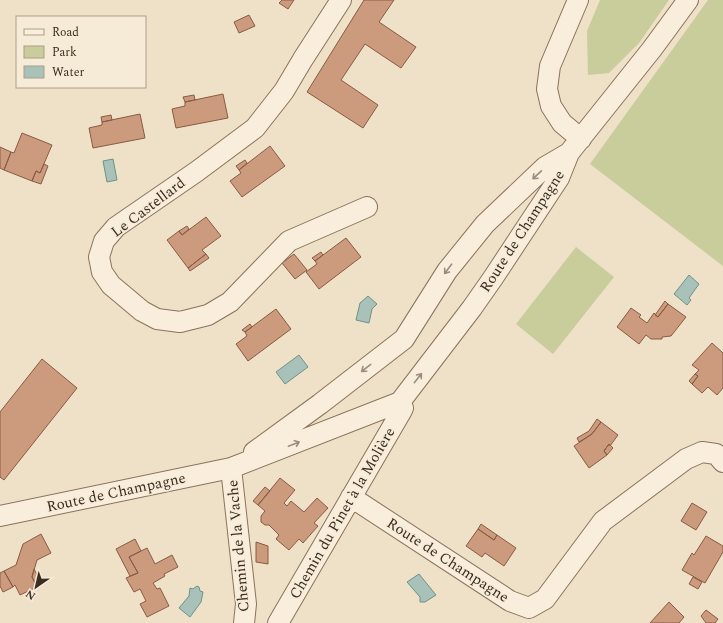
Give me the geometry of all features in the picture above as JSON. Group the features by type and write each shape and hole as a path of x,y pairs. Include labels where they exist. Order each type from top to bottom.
{"street":[{"name":"Le Castellard","path":"341,0 284,91 255,128 196,172 116,227 104,242 99,257 102,272 111,285 142,311 157,319 180,322 208,315 230,302 289,241 367,207"},
{"path":"578,0 550,66 547,89 552,106 575,146 652,49 688,0"},
{"name":"Route de Champagne","path":"0,516 231,468 400,402 493,278 559,178 575,146"},
{"name":"Route de Champagne","path":"231,468 320,404 404,339 447,271 484,224 545,167 575,146"},
{"name":"Chemin du Pinet à la Molière","path":"278,623 403,408 400,402"},
{"name":"Route de Champagne","path":"352,496 510,602 529,608 545,599 603,521 686,459 702,452 716,454 723,462"},
{"name":"Chemin de la Vache","path":"231,468 246,604 244,623"}],"green space":[{"path":"600,0 669,0 639,43 609,73 588,75 587,31"},
{"path":"708,0 723,0 723,266 590,164"},
{"path":"576,247 614,277 553,354 516,324"}],"water":[{"path":"113,159 117,180 107,182 103,161"},
{"path":"689,275 699,284 689,298 691,300 687,305 674,294"},
{"path":"368,296 377,304 372,309 369,323 356,320 360,303"},
{"path":"299,355 308,367 285,384 276,372"},
{"path":"419,574 436,595 425,602 420,602 420,597 407,582"},
{"path":"197,586 199,587 200,591 203,592 201,602 190,617 179,608 189,596 190,588 193,589"}],"building":[{"path":"282,0 294,0 288,9 279,3"},
{"path":"364,0 394,0 379,22 416,47 401,68 365,44 341,80 378,105 363,128 307,92"},
{"path":"249,15 255,26 239,33 234,22"},
{"path":"223,94 228,118 176,128 172,109 185,106 185,102"},
{"path":"194,95 195,100 185,102 183,97"},
{"path":"140,114 145,138 93,148 89,128 102,125 102,122"},
{"path":"111,115 112,120 102,122 101,117"},
{"path":"22,133 52,145 40,173 36,171 32,181 4,170 11,152 14,153"},
{"path":"270,146 285,166 242,197 230,181 241,173 239,170"},
{"path":"0,147 11,152 4,170 0,168"},
{"path":"245,160 247,163 239,170 236,166"},
{"path":"44,164 48,166 41,184 32,181 36,171 40,173"},
{"path":"206,217 221,236 202,250 206,254 188,268 167,240 179,231 182,235"},
{"path":"187,226 189,229 182,235 179,231"},
{"path":"346,238 361,257 319,289 306,272 317,264 315,261"},
{"path":"321,252 323,255 315,261 312,258"},
{"path":"206,254 209,258 190,271 188,268"},
{"path":"294,254 307,270 295,279 282,263"},
{"path":"665,301 668,304 658,317 655,315"},
{"path":"668,304 686,317 671,336 662,337 662,339 651,339 646,335 639,344 617,327 631,308 641,315 639,317 647,323 654,313 658,317"},
{"path":"276,309 291,329 248,361 236,344 247,336 245,332"},
{"path":"250,324 252,327 245,332 242,330"},
{"path":"712,343 723,353 723,388 717,395 708,387 702,393 692,384 698,376 695,374 699,370 692,365"},
{"path":"42,359 77,388 4,480 0,477 0,412"},
{"path":"695,374 698,376 692,384 689,381"},
{"path":"597,419 601,422 592,434 579,442 577,438 589,431"},
{"path":"601,422 618,435 610,446 609,444 604,451 607,455 589,468 574,446 592,434"},
{"path":"609,444 613,448 607,455 604,451"},
{"path":"280,478 295,490 284,503 287,506 291,501 304,512 317,498 328,508 314,523 318,526 303,543 299,539 289,550 276,539 279,535 269,525 265,525 261,522 261,516 265,511 258,505"},
{"path":"265,487 270,491 258,505 253,501"},
{"path":"692,503 707,512 696,530 681,521"},
{"path":"481,524 497,535 494,540 478,529"},
{"path":"478,529 494,540 497,535 516,548 504,566 485,553 482,557 466,546"},
{"path":"41,534 51,553 37,560 32,577 37,587 20,595 15,585 13,587 4,571 16,565 23,544"},
{"path":"706,536 723,546 723,552 705,583 682,570 692,553 694,555"},
{"path":"135,539 141,551 129,557 138,573 130,576 116,549"},
{"path":"256,542 268,546 268,564 256,562"},
{"path":"147,548 155,564 172,555 178,567 164,574 165,576 153,583 157,589 160,588 169,606 147,617 140,604 146,601 140,589 134,592 126,578 138,573 129,557"},
{"path":"34,569 42,584 37,587 32,577"},
{"path":"4,571 13,587 3,592 0,586 0,573"},
{"path":"693,577 702,582 698,589 689,584"},
{"path":"669,602 684,617 679,623 650,623"},
{"path":"706,610 718,619 715,623 706,623 701,616"}]}
